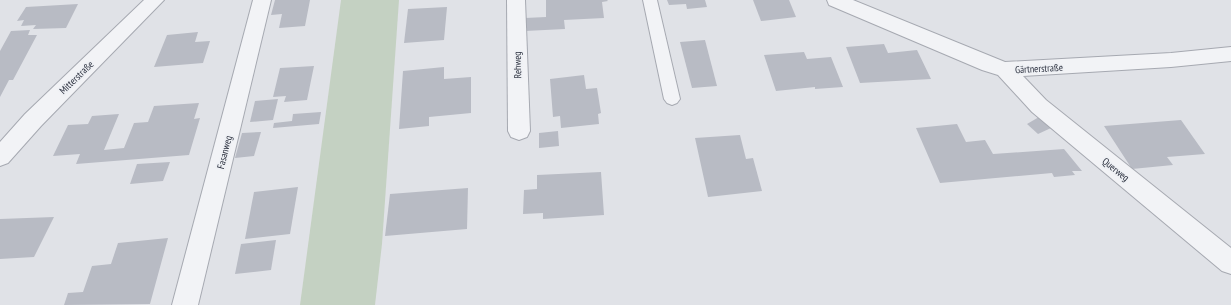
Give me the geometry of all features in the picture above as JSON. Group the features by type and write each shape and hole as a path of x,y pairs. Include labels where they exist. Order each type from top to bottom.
{"street":[{"name":"Mitterstraße","path":"0,157 33,120 155,0"},
{"name":"Fasanweg","path":"185,305 262,0"},
{"name":"Rehweg","path":"516,0 519,131"},
{"name":"Gärtnerstraße","path":"836,0 989,65 1005,70 1171,60 1231,54"},
{"name":"Querweg","path":"1005,70 1039,106 1231,263"}],"lane":[{"path":"650,0 672,99"}],"green space":[{"path":"341,0 399,0 382,244 375,305 300,305"}],"building":[{"path":"275,0 310,0 305,26 279,28 282,14 271,15"},
{"path":"546,0 608,1 602,2 604,18 564,20 565,29 525,31 525,18 546,17"},
{"path":"667,0 705,0 707,7 687,9 686,4 669,5"},
{"path":"753,0 789,0 796,17 761,21"},
{"path":"78,4 66,28 33,29 36,25 21,26 24,20 17,21 26,7"},
{"path":"447,7 444,40 404,43 408,9"},
{"path":"30,30 28,35 37,35 13,80 9,80 0,97 0,51 11,31"},
{"path":"198,32 195,42 210,41 203,63 154,67 167,35"},
{"path":"705,40 717,86 692,88 680,42"},
{"path":"884,44 888,53 917,50 931,79 860,83 846,47"},
{"path":"804,52 807,59 831,57 843,87 815,89 815,87 776,91 764,55"},
{"path":"314,66 307,100 284,102 286,96 273,97 280,68"},
{"path":"444,67 444,79 471,77 471,113 429,117 429,126 399,129 403,71"},
{"path":"584,75 586,89 597,88 601,113 598,114 599,124 561,128 560,116 553,117 550,79"},
{"path":"278,99 273,120 250,122 255,101"},
{"path":"199,103 194,119 200,118 189,155 76,164 80,154 53,156 68,125 88,124 92,116 119,114 104,150 124,148 134,123 148,122 154,106"},
{"path":"321,112 319,124 273,128 274,123 292,121 293,114"},
{"path":"1039,117 1051,128 1038,134 1027,124"},
{"path":"1181,120 1205,154 1167,157 1173,165 1132,169 1104,126"},
{"path":"957,124 966,142 985,140 993,154 1064,149 1082,171 1072,171 1075,175 1054,177 1052,173 940,183 916,128"},
{"path":"558,131 559,146 539,148 539,133"},
{"path":"261,132 254,156 235,158 242,133"},
{"path":"740,135 746,159 753,158 762,191 708,197 695,138"},
{"path":"170,162 163,181 130,184 137,164"},
{"path":"601,172 604,215 543,219 543,213 523,214 524,190 537,189 537,175"},
{"path":"298,187 290,234 245,239 254,192"},
{"path":"468,188 467,229 385,236 390,194"},
{"path":"54,217 34,257 0,259 0,219"},
{"path":"168,238 150,304 64,305 68,293 83,292 92,266 111,264 118,243"},
{"path":"276,240 271,270 235,274 241,244"}]}
